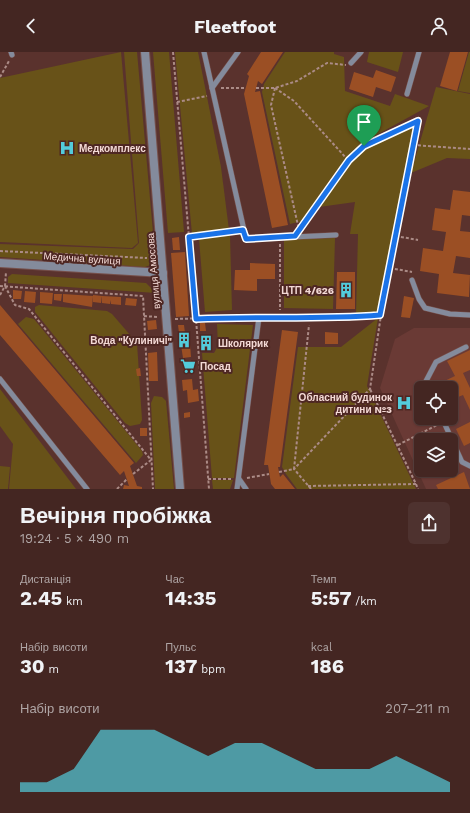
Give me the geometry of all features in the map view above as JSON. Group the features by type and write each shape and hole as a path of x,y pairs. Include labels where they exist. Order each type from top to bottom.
{"street":[{"name":"вулиця Амосова","path":"145,52 180,489"},
{"name":"Медична вулиця","path":"0,263 163,273"}],"lane":[{"path":"204,52 246,239 336,235"},
{"path":"212,88 238,52"},
{"path":"351,63 361,52"},
{"path":"407,94 419,52"},
{"path":"412,280 419,299 425,308 450,314 470,315"},
{"path":"237,489 259,317 349,318"},
{"path":"426,381 436,362 466,347"},
{"path":"0,379 87,489"},
{"path":"445,425 462,462 470,466"},
{"path":"239,479 246,489"}],"path":[{"path":"173,52 209,489"},
{"path":"0,76 12,54"},
{"path":"256,88 276,88 297,81 327,63 343,66"},
{"path":"212,88 245,88"},
{"path":"276,88 294,100 349,160"},
{"path":"276,88 272,105 299,231 349,160 364,146 418,121 380,315 370,389 398,445 417,489"},
{"path":"177,102 204,96"},
{"path":"413,145 470,150"},
{"path":"189,237 243,230"},
{"path":"396,236 418,240"},
{"path":"280,237 280,317"},
{"path":"0,251 147,258"},
{"path":"390,268 413,272"},
{"path":"0,295 5,286 6,271"},
{"path":"0,286 143,296 153,489"},
{"path":"5,286 15,305 29,309 151,460"},
{"path":"349,318 380,315"},
{"path":"144,316 160,318"},
{"path":"175,319 259,317"},
{"path":"310,317 294,469 310,489"},
{"path":"279,472 294,469 370,389"},
{"path":"398,445 435,426"},
{"path":"133,474 151,460"},
{"path":"239,479 269,474"},
{"path":"117,489 127,479"},
{"path":"208,479 232,479"},
{"path":"308,486 416,484"}],"shaded area":[{"name":"Медкомплекс","path":"121,52 138,243 132,248 0,242 0,78"},
{"path":"124,52 137,52 155,255 153,264 145,267 0,257 0,244 133,249 139,243"},
{"path":"153,52 169,52 184,232 168,233"},
{"path":"175,52 198,52 221,167 229,230 192,234"},
{"path":"285,52 334,52 334,54 344,57 345,91 390,106 395,94 429,106 360,144 337,170 302,221 290,224 262,92 264,84"},
{"path":"369,52 403,52 398,72 367,62"},
{"path":"470,52 470,93 458,91"},
{"path":"436,87 470,94 470,159 447,158 411,173"},
{"path":"414,126 378,313 356,314 358,234 350,234 355,202 319,207 350,163 366,148"},
{"path":"230,235 232,310 205,312 199,239"},
{"path":"335,238 333,309 284,308 284,239"},
{"path":"12,274 146,283 156,293 8,283 8,277"},
{"path":"39,305 107,311 112,314 137,343 142,420 140,424 130,426 125,423 35,312 35,307"},
{"path":"26,317 34,319 142,451 143,455 136,463 18,324"},
{"path":"378,318 367,386 416,489 297,489 282,467 298,347 341,347"},
{"path":"217,324 253,325 234,478 212,478 202,353 214,353 218,346"},
{"name":"Обласний будинок дитини №3","path":"414,328 470,328 470,489 426,489 421,477 458,477 458,433 414,433 414,463 380,388 395,339"},
{"path":"0,389 76,489 9,489 13,444 0,426"},
{"path":"154,396 162,397 166,401 174,489 155,489 151,403"},
{"path":"0,466 10,467 8,489 0,489"},
{"path":"212,480 233,480 230,489 213,489"}],"building":[{"path":"261,52 283,52 262,84 258,81 255,92 260,91 288,225 272,228 244,94 249,76 247,74"},
{"path":"450,52 468,52 457,91 440,86"},
{"path":"376,70 396,77 391,92 376,87 373,97 349,89 354,72 373,78"},
{"path":"453,190 470,192 470,216 462,215 460,231 470,232 470,258 456,256 453,273 470,275 469,297 437,293 439,274 420,271 423,248 443,251 446,232 432,230 435,208 450,210"},
{"path":"179,237 180,250 173,250 172,238"},
{"path":"185,252 189,316 176,317 171,253"},
{"path":"250,263 275,264 275,279 257,279 257,291 234,290 235,270 250,270"},
{"name":"ЦТП 4/626","path":"337,272 355,272 355,309 336,309"},
{"path":"13,290 22,291 21,299 13,299"},
{"path":"25,291 36,292 35,303 24,302"},
{"path":"40,292 53,293 52,304 40,303"},
{"path":"54,294 62,294 61,301 54,300"},
{"path":"63,294 93,296 92,307 63,302"},
{"path":"93,295 102,296 101,303 93,302"},
{"path":"102,296 121,297 121,305 111,304 111,300 110,304 102,303"},
{"path":"404,296 414,298 410,318 401,317"},
{"path":"126,298 137,299 136,306 125,305"},
{"path":"0,305 134,463 130,466 137,486 142,487 142,489 123,489 124,485 129,486 124,471 120,475 0,335"},
{"path":"156,320 157,329 148,330 147,321"},
{"path":"200,323 205,323 206,331 200,331"},
{"path":"178,325 184,325 185,333 179,333"},
{"path":"282,330 298,332 280,467 278,467 280,477 283,474 295,489 275,489 271,484 268,465 264,465"},
{"path":"325,332 338,333 338,344 325,344"},
{"name":"Школярик","path":"204,338 208,338 210,339 210,347 204,348 201,345 201,341"},
{"path":"190,344 191,357 183,358 181,345"},
{"path":"470,350 470,370 463,373 470,388 470,410 463,395 458,397 458,381 444,381 455,376 447,361"},
{"path":"157,352 158,381 149,381 148,353"},
{"name":"Посад","path":"191,360 192,371 184,372 183,361"},
{"path":"140,368 141,376 137,376 136,369"},
{"path":"192,379 193,390 198,389 199,401 188,403 187,390 183,391 182,380"},
{"path":"190,412 190,417 184,418 184,413"},
{"path":"470,422 470,443 464,446 456,429"},
{"path":"140,428 147,428 147,436 140,436"},
{"path":"464,472 470,489 438,489 436,485 453,477 458,477 458,475"}],"place":[{"name":"Медкомплекс","path":"67,148"},
{"name":"ЦТП 4/626","path":"346,290"},
{"name":"Вода \"Кулиничі\"","path":"184,340"},
{"name":"Школярик","path":"206,343"},
{"name":"Посад","path":"188,366"},
{"name":"Обласний будинок дитини №3","path":"404,403"}],"route":[{"path":"418,121 380,315 349,318 259,317 196,319 189,237 243,230 246,239 295,236 349,160 364,146 418,121"}]}
